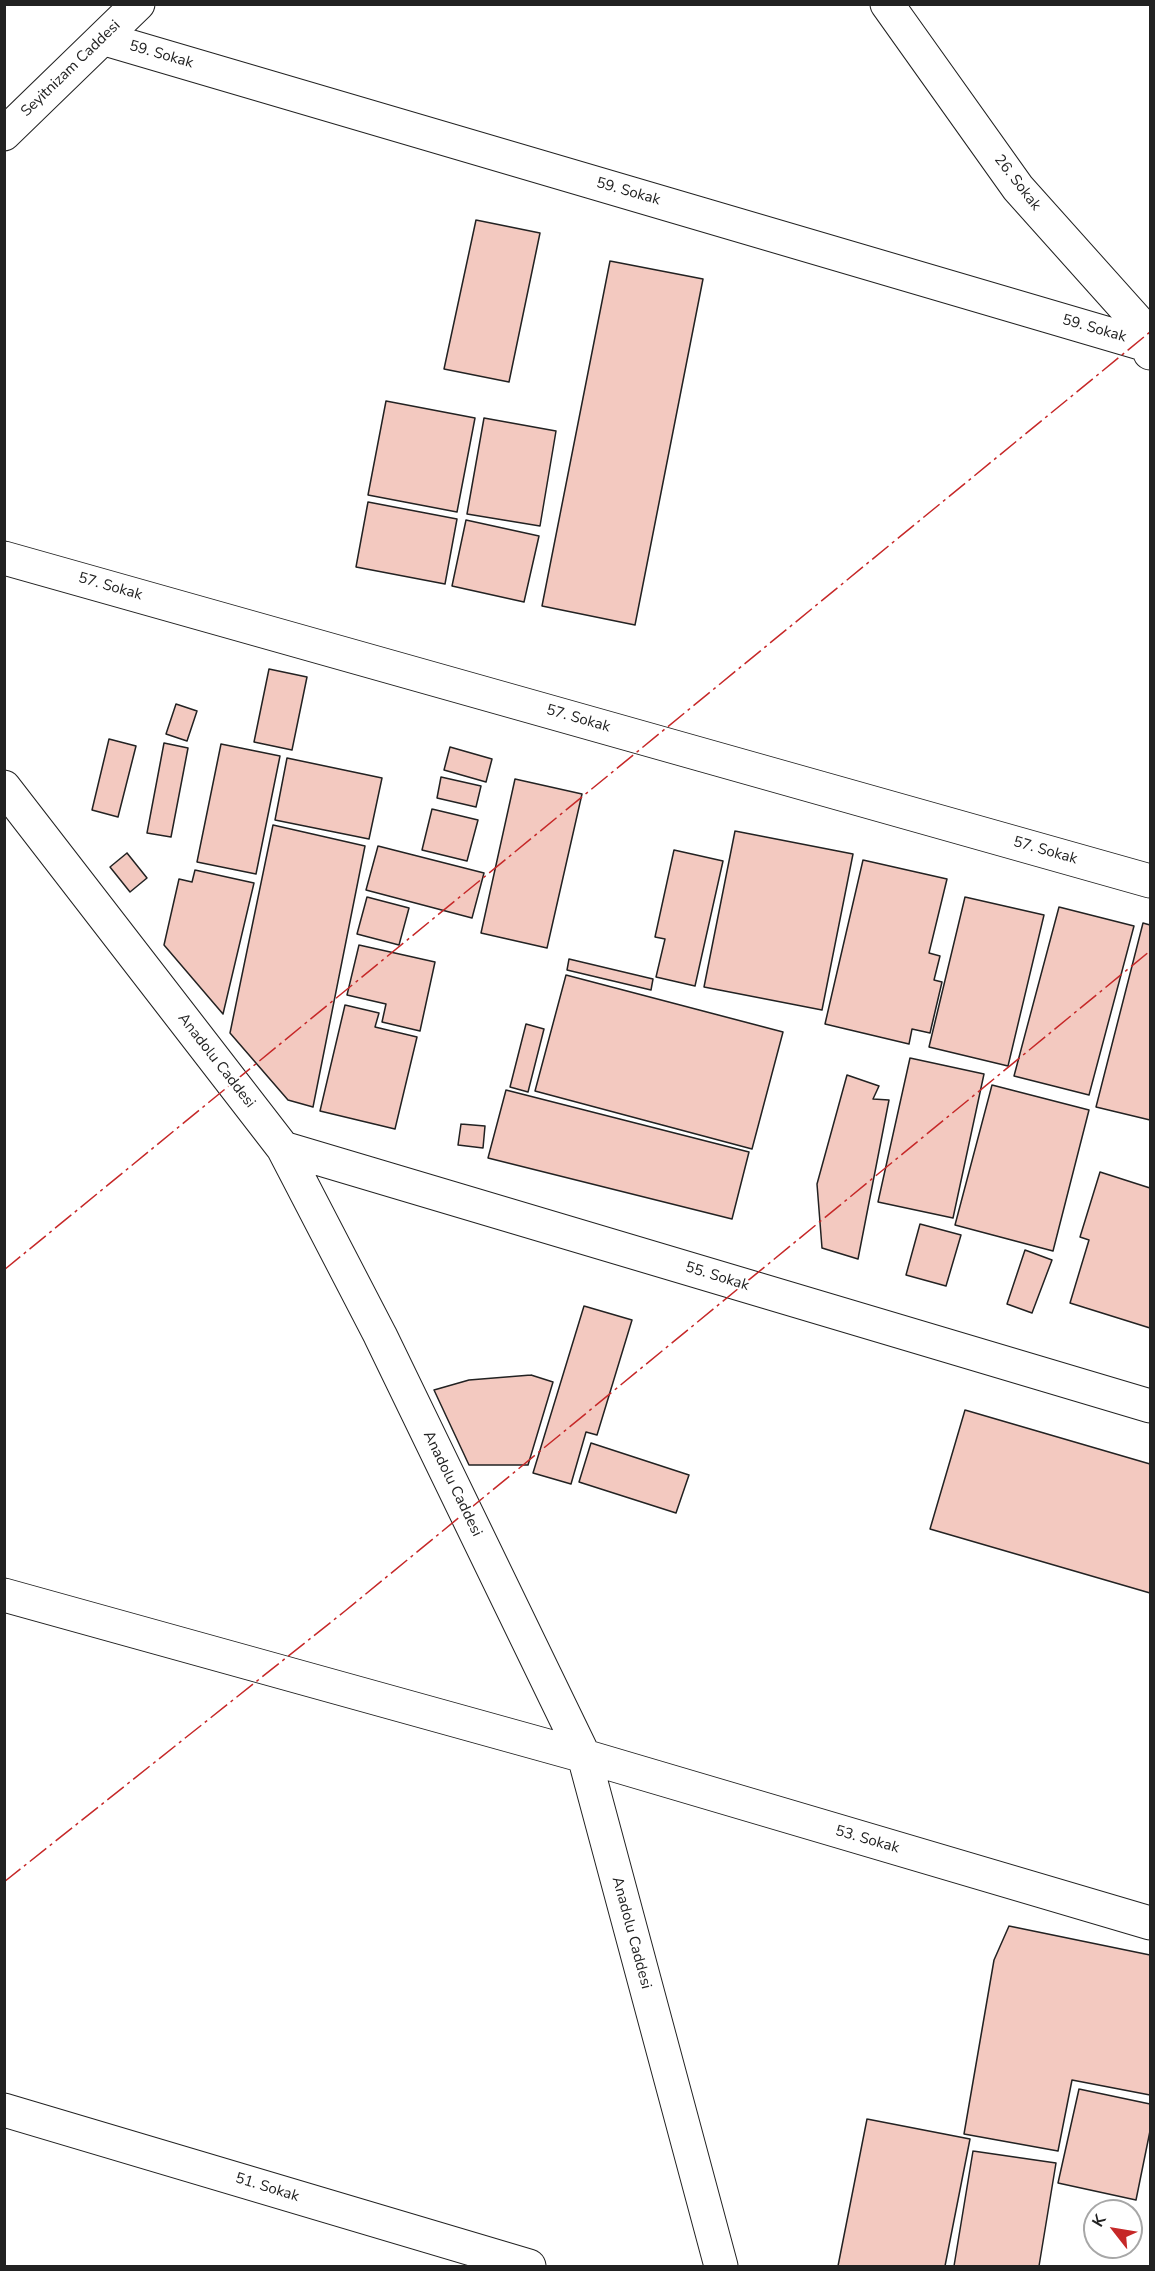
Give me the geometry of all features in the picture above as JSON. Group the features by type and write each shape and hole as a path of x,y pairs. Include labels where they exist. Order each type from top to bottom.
{"street":[{"name":"Seyitnizam Caddesi","path":"4,134 105,39 138,4"},
{"name":"26. Sokak","path":"887,4 1018,188 1146,331 1144,338 1149,348"},
{"name":"59. Sokak","path":"105,39 1149,348"},
{"name":"57. Sokak","path":"4,558 1150,881"},
{"name":"Anadolu Caddesi","path":"4,787 283,1148 380,1335 584,1756 721,2266"},
{"name":"55. Sokak","path":"283,1148 1150,1406"},
{"name":"53. Sokak","path":"4,1595 584,1756 1150,1923"},
{"name":"51. Sokak","path":"4,2110 529,2266"}],"building":[{"path":"476,220 540,233 509,382 444,369"},
{"path":"610,261 703,279 635,625 542,606"},
{"path":"386,401 475,418 457,512 368,495"},
{"path":"484,418 556,431 540,526 467,514"},
{"path":"368,502 457,519 445,584 356,567"},
{"path":"466,520 539,536 524,602 452,586"},
{"path":"269,669 307,677 292,750 254,742"},
{"path":"176,704 197,711 187,741 166,734"},
{"path":"109,739 136,746 118,817 92,810"},
{"path":"164,743 188,748 171,837 147,833"},
{"path":"221,744 280,756 256,874 197,862"},
{"path":"450,747 492,759 486,782 444,770"},
{"path":"287,758 382,778 369,839 275,820"},
{"path":"441,777 481,786 476,807 437,798"},
{"path":"515,779 582,794 547,948 481,933"},
{"path":"432,809 478,820 467,861 422,850"},
{"path":"273,825 365,846 313,1107 288,1100 230,1033"},
{"path":"735,831 853,854 822,1010 704,987"},
{"path":"378,846 484,873 472,918 366,890"},
{"path":"674,850 723,861 695,986 656,977 665,939 655,937"},
{"path":"127,853 147,878 130,892 110,867"},
{"path":"863,860 947,879 929,953 940,956 934,980 942,982 930,1033 912,1029 909,1044 825,1024"},
{"path":"195,870 254,883 223,1014 164,945 179,879 192,882"},
{"path":"367,897 409,908 399,945 357,934"},
{"path":"965,897 1044,915 1008,1066 929,1047"},
{"path":"1059,907 1134,926 1089,1095 1014,1076"},
{"path":"1143,923 1150,925 1150,1120 1096,1107"},
{"path":"359,945 435,962 420,1031 382,1022 386,1004 347,995"},
{"path":"569,959 653,979 651,990 567,970"},
{"path":"566,975 783,1032 752,1149 535,1091"},
{"path":"345,1005 379,1013 375,1027 417,1037 395,1129 320,1111"},
{"path":"526,1024 544,1029 528,1092 510,1087"},
{"path":"910,1058 984,1074 953,1218 878,1202"},
{"path":"847,1075 879,1086 873,1099 889,1100 858,1259 822,1248 817,1184"},
{"path":"992,1085 1089,1110 1053,1251 955,1225"},
{"path":"506,1090 749,1152 732,1219 488,1158"},
{"path":"461,1124 485,1126 483,1148 458,1145"},
{"path":"1100,1172 1150,1188 1150,1328 1070,1303 1089,1240 1080,1237"},
{"path":"920,1224 961,1235 946,1286 906,1275"},
{"path":"1025,1250 1052,1260 1032,1313 1007,1304"},
{"path":"584,1306 632,1320 597,1435 586,1432 571,1484 533,1473"},
{"path":"531,1375 553,1382 528,1465 469,1465 434,1390 469,1380"},
{"path":"965,1410 1150,1464 1150,1593 930,1529"},
{"path":"591,1443 689,1475 676,1513 579,1482"},
{"path":"1009,1926 1150,1955 1150,2095 1072,2080 1058,2151 964,2134 994,1960"},
{"path":"1079,2089 1150,2104 1150,2131 1136,2199 1058,2183"},
{"path":"867,2119 970,2139 945,2266 838,2266"},
{"path":"973,2151 1056,2163 1039,2266 954,2266"}],"power":[{"path":"4,1270 1150,332"},
{"path":"4,1882 345,1611 1150,951"}]}
